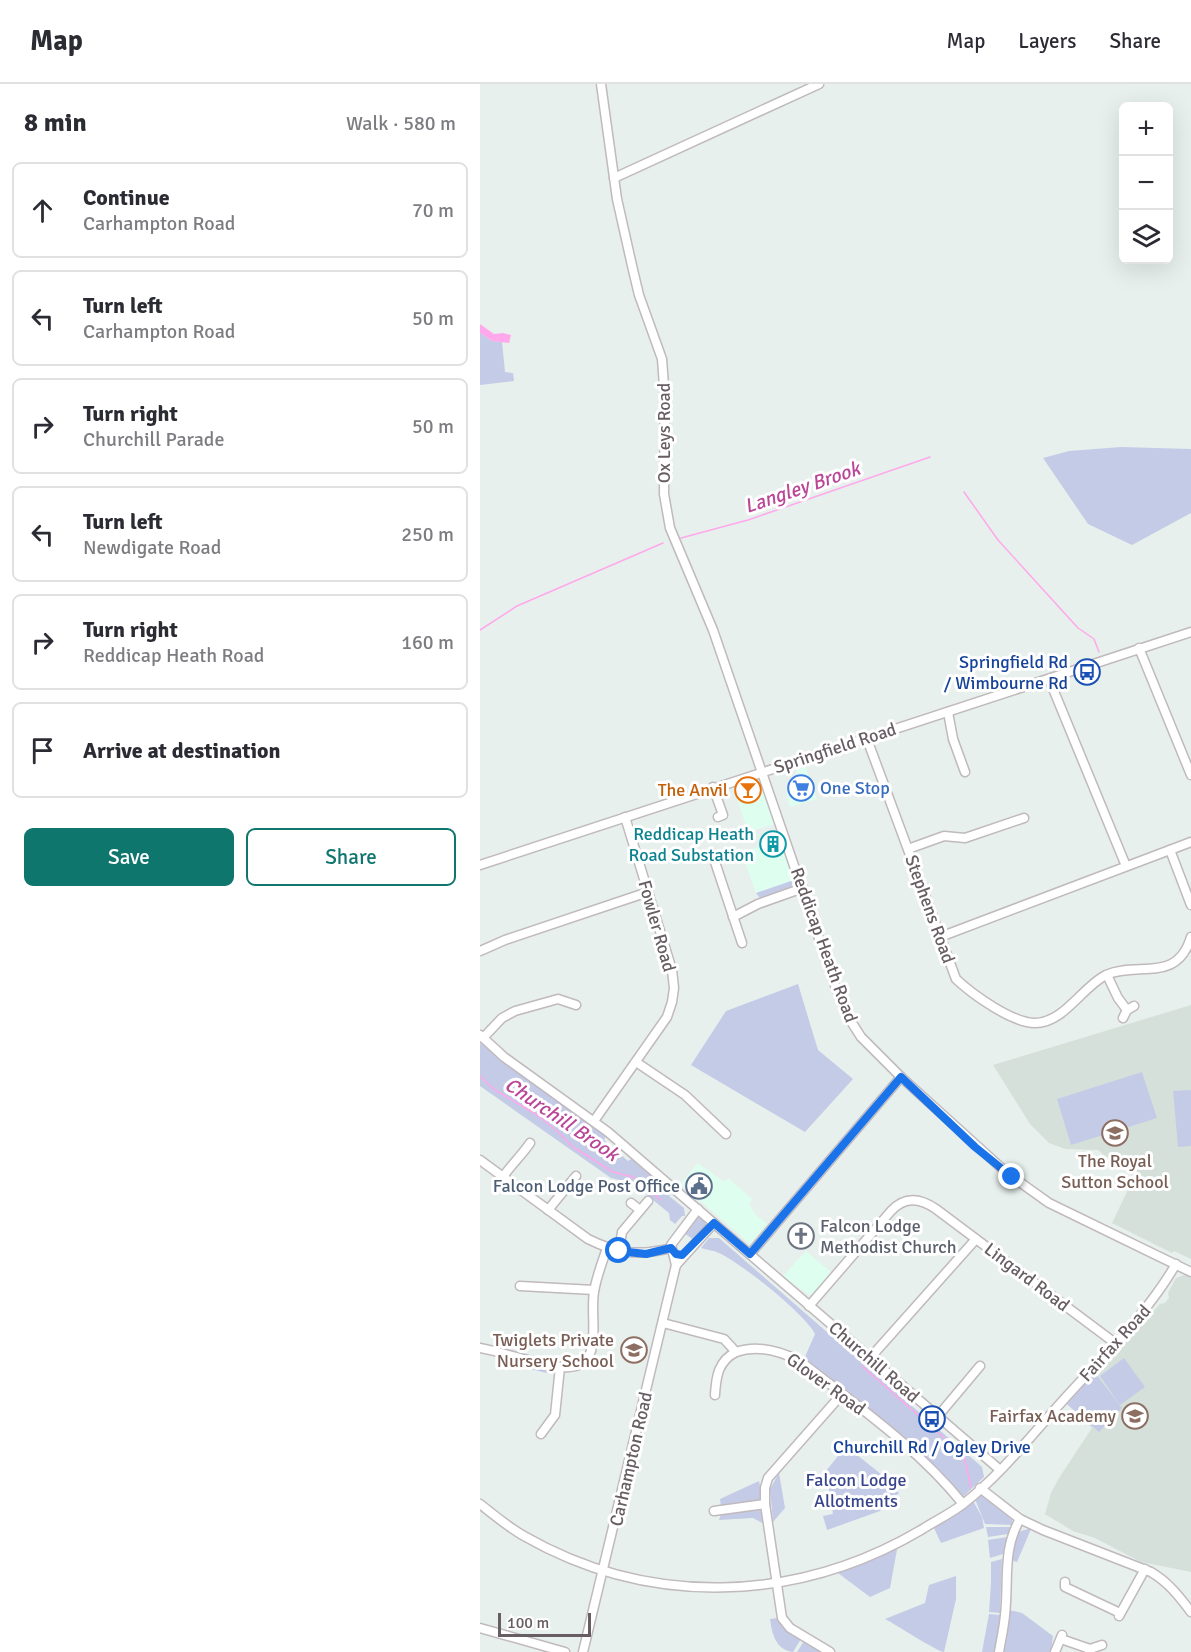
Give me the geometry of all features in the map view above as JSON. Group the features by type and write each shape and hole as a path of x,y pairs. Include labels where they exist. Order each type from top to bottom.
{"street":[{"name":"Ox Leys Road","path":"601,84 614,178 637,287 662,359 664,379 663,486 666,511 676,545 702,599 762,771"},
{"path":"614,178 819,84"},
{"name":"Springfield Road","path":"480,865 1191,632"},
{"path":"1139,648 1191,775"},
{"path":"1048,679 1126,866"},
{"path":"948,712 953,739 964,768 973,760"},
{"name":"Stephens Road","path":"867,739 953,973 963,986 1006,1014 1035,1023 1044,1022 1061,1012 1107,975"},
{"name":"Reddicap Heath Road","path":"762,771 847,1015 861,1037 975,1147 1035,1194 1191,1272"},
{"path":"713,787 723,815 718,817"},
{"name":"Fowler Road","path":"594,1121 667,1017 674,988 665,944 625,817"},
{"path":"908,849 944,836 965,838 1020,822"},
{"path":"940,937 1191,842"},
{"path":"1170,850 1191,905"},
{"path":"712,853 742,943"},
{"path":"733,917 758,904 802,888"},
{"path":"480,951 505,940 648,892"},
{"path":"1128,1011 1118,998 1107,975 1169,965 1188,955 1191,937"},
{"path":"576,1005 558,999 514,1011 502,1018 482,1036 504,1057 594,1121"},
{"path":"636,1062 685,1095 726,1134"},
{"path":"750,1254 901,1077"},
{"name":"Churchill Road","path":"594,1121 999,1470"},
{"path":"503,1177 530,1143"},
{"path":"480,1160 588,1239 619,1251 646,1254 673,1246 698,1209"},
{"path":"548,1210 565,1182 576,1176"},
{"name":"Lingard Road","path":"809,1306 891,1210 904,1201 914,1199 929,1204 1115,1343"},
{"path":"619,1251 622,1232 648,1201"},
{"path":"631,1203 640,1210"},
{"name":"Carhampton Road","path":"676,1265 714,1223"},
{"path":"679,1237 686,1239 689,1245 687,1252 679,1255 673,1246 679,1237"},
{"path":"870,1358 976,1239"},
{"name":"Carhampton Road","path":"584,1652 676,1265 673,1246"},
{"path":"480,1348 560,1366 582,1364 591,1352 594,1342 592,1320 594,1290 607,1248"},
{"name":"Fairfax Road","path":"480,1504 517,1532 548,1549 604,1570 679,1585 740,1587 776,1583 834,1570 887,1549 963,1504 999,1470 1158,1295 1176,1264"},
{"path":"520,1286 594,1290"},
{"path":"663,1323 724,1339 736,1352 730,1355 719,1368 715,1395"},
{"name":"Glover Road","path":"736,1352 745,1348 762,1349 784,1353 800,1361 906,1443 947,1483 963,1504"},
{"path":"541,1434 555,1415 560,1366"},
{"path":"938,1416 980,1366"},
{"path":"830,1652 786,1624 782,1618 765,1504 765,1488 768,1478 842,1394"},
{"path":"980,1488 1020,1519 1145,1569 1164,1580 1191,1612"},
{"path":"714,1511 765,1504"},
{"path":"999,1652 1005,1615 1007,1556 1020,1519"},
{"path":"1065,1582 1065,1587 1119,1616 1145,1569"},
{"path":"480,1628 545,1649 566,1652"},
{"path":"1055,1652 1061,1637 1089,1651 1102,1645"}],"shaded area":[{"path":"480,324 494,334 511,335 509,343 492,341 480,333"},
{"path":"805,766 817,799 790,807 786,792 797,774 797,769"},
{"path":"758,778 775,824 748,832 733,785"},
{"path":"771,843 772,846 781,843 794,880 756,893 745,862 752,859 749,850"},
{"name":"The Royal Sutton School","path":"1191,1005 1191,1259 1174,1251 1172,1253 1112,1223 1137,1171 1105,1156 1098,1150 1065,1149 1049,1143 1030,1124 993,1065"},
{"path":"698,1163 724,1182 728,1178 752,1199 749,1204 756,1215 767,1224 750,1244 681,1184"},
{"path":"806,1251 831,1272 813,1294 809,1295 783,1276"},
{"name":"Fairfax Academy","path":"1184,1275 1191,1278 1191,1572 1141,1562 1095,1538 1073,1531 1045,1514 1051,1493 1059,1478 1092,1428 1067,1404 1160,1304 1165,1303 1176,1278"}],"green space":[{"path":"480,333 492,341 502,342 505,372 513,373 514,381 480,385"},
{"path":"1121,447 1191,449 1191,513 1132,545 1088,524 1043,458 1069,451"},
{"path":"794,880 791,887 760,898 756,893"},
{"path":"798,984 818,1050 853,1079 805,1132 691,1065 726,1011"},
{"path":"480,1043 606,1136 604,1140 628,1161 631,1159 672,1193 669,1196 684,1208 685,1216 682,1216 675,1224 670,1220 669,1213 632,1183 611,1178 480,1086"},
{"path":"1142,1072 1157,1118 1071,1145 1057,1099"},
{"path":"1191,1090 1191,1146 1178,1147 1173,1091"},
{"path":"698,1217 705,1221 705,1228 694,1240 684,1233"},
{"path":"709,1238 719,1238 982,1467 984,1477 964,1496 959,1493 904,1440 804,1359 815,1334 809,1325 786,1302 742,1267 719,1253 701,1248"},
{"path":"510,1358 553,1368 554,1371 551,1374 509,1364"},
{"path":"1124,1358 1145,1387 1120,1405 1100,1376"},
{"path":"1095,1373 1122,1408 1099,1432 1067,1404"},
{"name":"Falcon Lodge Allotments","path":"846,1446 882,1475 899,1493 880,1511 827,1530 823,1516 833,1514 826,1471"},
{"path":"779,1473 785,1508 773,1522 770,1489"},
{"path":"759,1481 762,1496 759,1502 721,1507 720,1499"},
{"path":"980,1495 986,1497 1012,1519 1012,1525 985,1524 975,1499"},
{"path":"973,1501 982,1517 984,1528 941,1543 934,1528"},
{"path":"759,1510 763,1513 764,1524 753,1518 719,1520 721,1514"},
{"path":"986,1527 1011,1527 1008,1534 988,1537"},
{"path":"1031,1529 1017,1562 1011,1560 1018,1532"},
{"path":"1007,1537 1003,1554 990,1558 988,1540"},
{"path":"898,1544 890,1588 870,1597 834,1570"},
{"path":"1002,1559 1000,1613 989,1612 991,1562"},
{"path":"956,1576 956,1599 944,1652 885,1619 925,1603 929,1585"},
{"path":"1009,1610 1022,1613 1053,1636 1051,1652 1004,1652"},
{"path":"989,1614 1000,1615 995,1652 982,1652"},
{"path":"778,1618 782,1626 801,1639 793,1652 779,1645 774,1636 770,1619"},
{"path":"804,1641 820,1650 819,1652 797,1652"}],"waterway":[{"name":"Langley Brook","path":"681,538 748,520 930,457"},
{"path":"964,492 998,540 1078,628 1094,639 1099,652"},
{"name":"Langley Brook","path":"480,630 517,606 663,543"},
{"name":"Churchill Brook","path":"480,1076 495,1090 537,1115 573,1147 613,1172 633,1177 661,1200"},
{"name":"Churchill Brook","path":"862,1366 963,1452 971,1487"}],"place":[{"name":"Springfield Rd / Wimbourne Rd","path":"1087,672"},
{"name":"One Stop","path":"801,788"},
{"name":"The Anvil","path":"748,790"},
{"name":"Reddicap Heath Road Substation","path":"773,844"},
{"name":"The Royal Sutton School","path":"1115,1133"},
{"name":"Falcon Lodge Post Office","path":"699,1186"},
{"name":"Falcon Lodge Methodist Church","path":"801,1236"},
{"name":"Twiglets Private Nursery School","path":"634,1350"},
{"name":"Fairfax Academy","path":"1135,1416"},
{"name":"Churchill Rd / Ogley Drive","path":"932,1419"}],"route":[{"path":"619,1251 646,1254 671,1248 676,1254 682,1255 714,1223 750,1254 901,1077 975,1147 1012,1177"}]}
